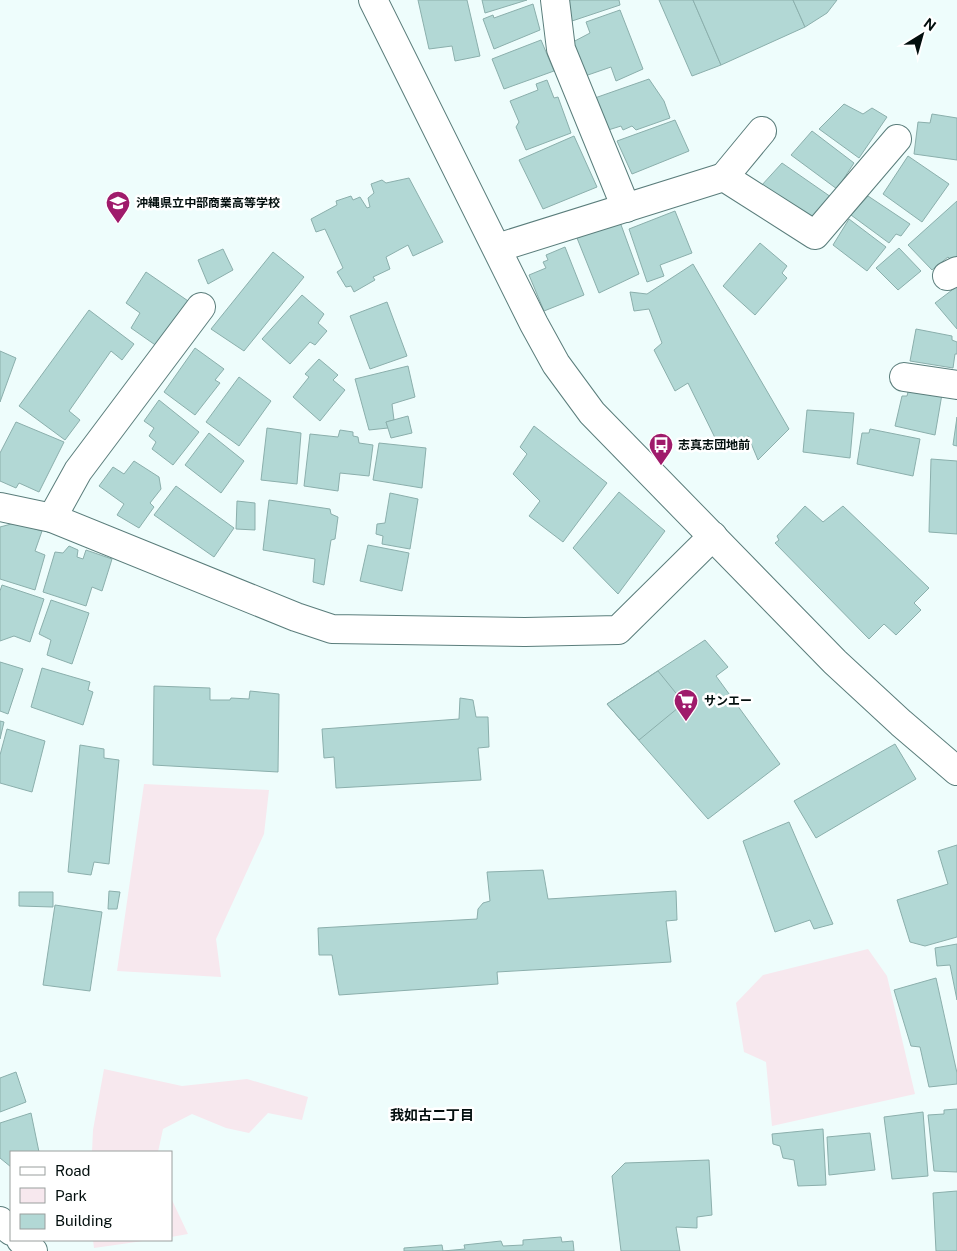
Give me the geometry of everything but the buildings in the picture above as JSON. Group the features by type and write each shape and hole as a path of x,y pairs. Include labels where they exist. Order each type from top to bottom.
{"street":[{"path":"373,0 556,364 592,413 835,662 901,723 957,771"},
{"path":"555,0 561,49 626,208"},
{"path":"497,248 724,177 762,131"},
{"path":"724,177 815,235 897,139"},
{"path":"52,518 78,471 201,308"},
{"path":"904,377 957,385"},
{"path":"0,507 52,518 332,629 525,632 618,630 713,536"},
{"path":"0,1221 10,1230"},
{"path":"22,1241 33,1251"}],"green space":[{"path":"144,784 269,790 264,834 216,939 221,977 117,971"},
{"path":"868,949 887,976 915,1094 772,1126 766,1062 744,1052 736,1003 763,975"},
{"path":"104,1069 182,1086 247,1079 308,1097 302,1120 268,1113 249,1133 226,1128 192,1114 163,1129 158,1151 92,1151 93,1130"},
{"path":"172,1200 188,1234 172,1237"},
{"path":"93,1241 143,1241 94,1248"}],"place":[{"name":"沖縄県立中部商業高等学校","path":"118,224"},
{"name":"志真志団地前","path":"661,466"},
{"name":"サンエー","path":"686,722"}],"district":[{"name":"我如古二丁目","path":"432,1115"}]}
